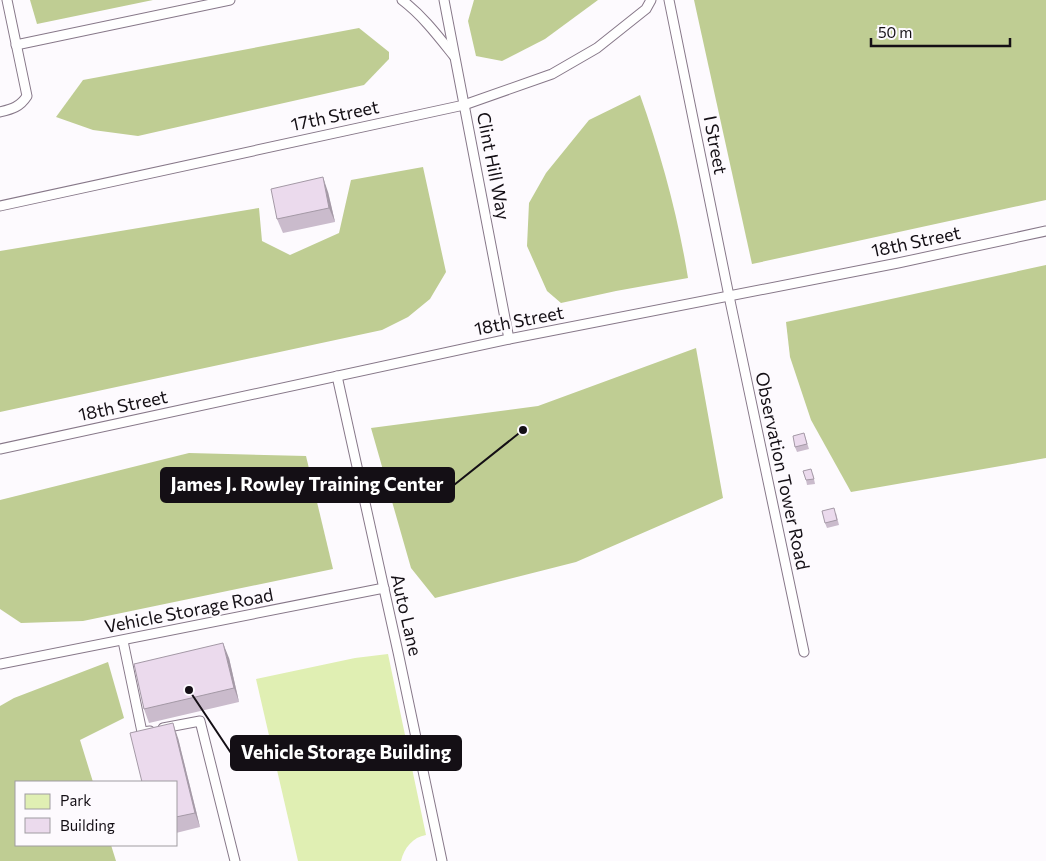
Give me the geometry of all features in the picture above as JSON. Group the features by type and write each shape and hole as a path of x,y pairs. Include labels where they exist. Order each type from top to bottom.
{"lane":[{"path":"0,112 13,109 22,104 27,96 7,0"},
{"path":"16,45 226,0"},
{"path":"402,0 427,22 456,58"},
{"name":"Clint Hill Way","path":"444,0 509,339"},
{"name":"17th Street","path":"0,206 464,105 552,74 597,48 646,9 651,0"},
{"name":"I Street","path":"668,0 728,296"},
{"name":"18th Street","path":"0,449 509,339 898,263 1046,231"},
{"name":"Observation Tower Road","path":"728,296 804,652"},
{"name":"Auto Lane","path":"337,376 442,861"},
{"name":"Vehicle Storage Road","path":"0,664 384,588"},
{"path":"123,641 142,732 200,721 236,861"}],"green space":[{"path":"30,0 153,0 37,24"},
{"path":"474,0 598,0 545,39 502,61 476,56 468,21"},
{"path":"694,0 1046,0 1046,200 752,264"},
{"path":"359,28 389,52 389,59 364,85 138,136 93,130 56,117 83,80"},
{"path":"640,95 668,185 688,278 561,303 547,291 527,246 529,203 546,173 589,120"},
{"path":"423,167 446,272 430,299 408,317 382,330 0,412 0,251 259,208 262,241 290,255 339,233 351,180"},
{"path":"1046,265 1046,458 851,492 811,420 790,357 786,322"},
{"path":"696,348 723,498 576,562 435,598 411,568 371,428 538,406"},
{"path":"189,453 306,456 333,569 83,621 21,623 0,609 0,500"},
{"path":"388,654 426,835 417,838 410,844 404,852 401,861 298,861 256,679 355,658"},
{"path":"108,662 124,718 80,740 93,781 15,781 15,846 111,846 116,861 0,861 0,706 14,698"}],"building":[{"path":"323,177 329,208 277,219 271,189"},
{"path":"804,433 807,444 795,447 793,436"},
{"path":"811,469 814,479 806,480 803,471"},
{"path":"834,508 837,520 825,523 822,511"},
{"path":"223,643 234,688 144,709 134,664"},
{"path":"173,723 195,813 178,817 178,781 142,781 130,733"}],"place":[{"name":"James J. Rowley Training Center","path":"523,430"},
{"name":"Vehicle Storage Building","path":"189,690"}]}
